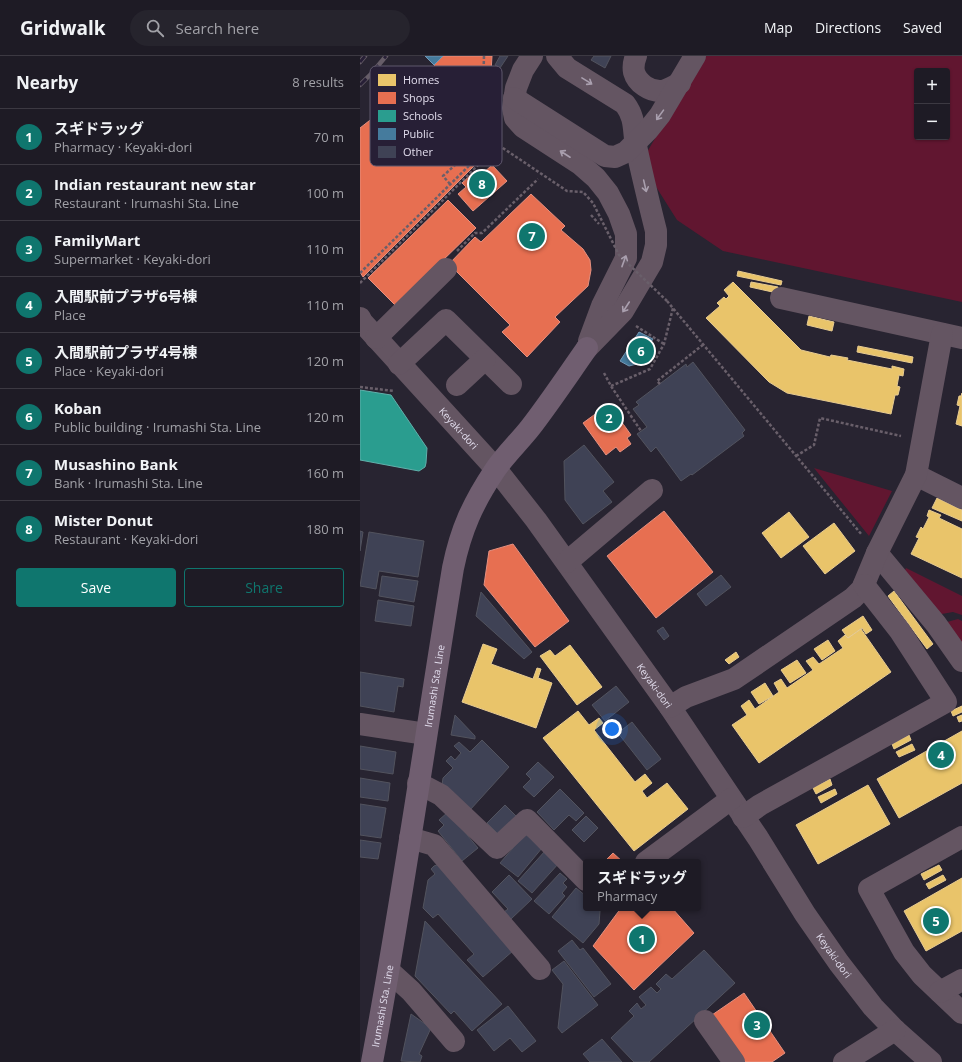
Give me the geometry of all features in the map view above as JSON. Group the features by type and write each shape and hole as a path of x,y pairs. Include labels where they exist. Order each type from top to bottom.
{"main road":[{"name":"Irumashi Sta. Line","path":"372,1062 389,970 457,545 464,525 473,507 496,469 530,428 587,348"}],"street":[{"path":"636,56 634,72 645,86 652,90 661,91 680,83"},
{"path":"514,98 605,156 615,157 626,152 636,143 660,115 695,56"},
{"path":"562,62 625,104 630,112 633,123 636,143 656,231 656,245 652,262 623,311 587,348 602,306 626,258 626,234 608,193 596,178 580,164 523,127 515,118 513,108 514,98 519,78 527,63 531,65 562,62"},
{"path":"364,325 446,269"},
{"path":"670,707 686,697 734,679 853,598 862,589 877,553 916,475 952,336 781,298"},
{"path":"399,364 446,320 511,384"},
{"name":"Keyaki-dori","path":"364,325 496,469 536,520 670,707 838,963 873,1006 895,1030 931,1062"},
{"path":"457,385 485,358"},
{"path":"916,475 962,498"},
{"path":"567,562 652,490"},
{"path":"877,553 936,624 962,661"},
{"path":"651,859 737,808 760,805 946,702 900,631 864,585"},
{"path":"360,724 426,734"},
{"path":"418,783 441,795 497,848 528,820 583,877"},
{"path":"962,837 868,889 904,952 922,975 962,1013"},
{"path":"410,838 434,845 540,969"},
{"path":"389,970 411,991 454,1041"},
{"path":"940,992 962,980"},
{"path":"705,1021 734,1062"},
{"path":"844,1062 895,1030"}],"path":[{"path":"484,56 484,66"},
{"path":"502,147 567,191 583,192 593,203 619,255 673,307 877,553"},
{"path":"450,184 443,176 454,166"},
{"path":"360,273 469,166"},
{"path":"360,283 477,166"},
{"path":"446,269 447,262 475,233 482,233 538,179"},
{"path":"611,386 650,369 664,344 673,307"},
{"path":"636,326 664,344"},
{"path":"660,384 657,381 704,344"},
{"path":"604,374 641,431"},
{"path":"360,387 394,391"},
{"path":"796,456 814,445 820,418 902,436"}],"shaded area":[{"path":"704,56 962,56 962,302 723,251 677,220 653,182 647,152"},
{"path":"814,468 892,491 869,536"},
{"path":"906,568 962,596 962,615 953,612 936,615 903,574"},
{"path":"958,619 962,621 962,652 947,622"}],"building: Homes":[{"path":"738,271 782,281 781,285 737,276"},
{"path":"733,282 801,350 830,357 831,355 848,358 847,360 892,369 892,366 904,369 903,376 899,375 897,386 900,387 898,395 895,395 891,414 787,393 769,382 706,318 720,306 717,303 724,297 726,299 729,296 724,290"},
{"path":"751,282 778,287 777,293 750,287"},
{"path":"809,316 834,322 832,331 807,325"},
{"path":"858,346 913,357 912,363 857,352"},
{"path":"962,393 962,426 956,424 960,406 957,405 959,396 961,396"},
{"path":"937,498 962,510 962,521 932,508"},
{"path":"929,510 941,515 939,518 962,529 962,578 911,554 919,538 916,537 921,527 923,529 929,517 927,516"},
{"path":"789,512 809,537 781,558 762,533"},
{"path":"834,523 855,551 825,574 803,546"},
{"path":"894,591 933,644 927,649 888,596"},
{"path":"863,616 872,630 866,634 862,628 848,638 842,630"},
{"path":"861,629 891,672 759,763 732,725 747,715 741,706 749,700 755,709 779,692 774,683 781,679 787,688 813,670 806,661 813,657 819,664 843,648 838,641 845,635 848,638"},
{"path":"828,640 835,651 822,660 814,649"},
{"path":"483,644 497,649 491,664 533,679 537,668 541,669 538,678 552,683 536,728 462,702"},
{"path":"570,645 602,687 577,705 540,656 550,650 555,656"},
{"path":"736,652 739,657 729,664 725,660"},
{"path":"797,660 806,673 790,683 781,670"},
{"path":"765,683 773,696 759,704 751,692"},
{"path":"962,706 962,712 953,716 951,711"},
{"path":"578,711 589,725 599,718 603,723 594,730 635,782 645,774 652,783 642,791 647,798 667,783 688,809 634,851 543,738"},
{"path":"962,715 962,721 959,722 957,717"},
{"path":"962,731 962,783 899,818 877,779"},
{"path":"909,735 911,740 894,749 892,744"},
{"path":"912,744 915,750 899,757 896,752"},
{"path":"830,779 832,785 816,794 813,788"},
{"path":"868,785 890,824 818,864 796,825"},
{"path":"835,789 837,794 821,803 818,797"},
{"path":"939,865 942,870 924,880 921,874"},
{"path":"943,875 946,880 929,889 926,884"},
{"path":"962,878 962,931 926,951 904,911"}],"building: Shops":[{"path":"443,56 492,56 491,66 434,65"},
{"path":"370,120 370,166 474,166 363,277 360,272 360,128"},
{"path":"491,166 493,166 507,181 473,211 458,194 466,187 462,183 475,171 480,176"},
{"path":"531,194 565,226 561,230 583,249 590,260 591,270 588,286 555,317 560,322 527,357 502,332 510,325 449,264 475,237 481,242"},
{"path":"448,200 476,228 396,306 368,278"},
{"path":"609,404 631,435 627,438 631,444 620,452 616,447 606,455 583,423"},
{"path":"664,511 713,572 656,618 607,556"},
{"path":"513,544 569,621 535,647 484,585 489,551"},
{"path":"613,853 620,859 607,859"},
{"path":"619,911 675,911 694,933 634,990 593,946"},
{"path":"744,993 785,1053 772,1062 745,1062 712,1015"}],"building: Schools":[{"path":"360,390 391,395 427,448 425,467 419,471 360,460"}],"building: Public":[{"path":"425,56 443,56 434,65"},
{"path":"639,332 653,339 637,364 629,366 620,361"}],"building: Other":[{"path":"500,56 508,56 501,66 495,65"},
{"path":"594,56 611,56 605,68 591,60"},
{"path":"693,362 745,430 742,433 744,436 692,475 691,474 681,481 656,447 651,452 637,434 647,427 633,409 639,405 636,402 686,364 687,367"},
{"path":"584,445 614,482 603,491 612,502 583,524 565,500 564,461"},
{"path":"360,531 363,532 360,551"},
{"path":"369,532 424,541 418,577 379,571 376,589 360,586"},
{"path":"721,575 731,587 706,606 697,594"},
{"path":"382,576 418,581 414,602 379,596"},
{"path":"481,592 532,652 524,659 476,616"},
{"path":"378,600 414,606 411,626 375,621"},
{"path":"663,627 669,636 664,640 657,631"},
{"path":"360,672 404,679 403,687 398,686 394,712 360,706"},
{"path":"616,686 629,702 605,721 592,705"},
{"path":"455,715 475,736 475,739 451,735"},
{"path":"632,722 661,759 647,770 618,733"},
{"path":"482,740 509,767 470,810 442,785 443,778 453,768 446,761 451,756 455,760 461,753 454,746 459,742 470,752"},
{"path":"360,746 396,752 393,774 360,769"},
{"path":"538,762 554,777 534,797 523,787 531,779 526,774"},
{"path":"360,778 390,783 388,801 360,797"},
{"path":"560,789 584,813 576,821 569,815 554,830 537,812"},
{"path":"360,804 386,808 381,838 360,835"},
{"path":"505,805 517,817 499,835 487,823"},
{"path":"448,812 478,848 462,861 438,831 444,825 439,820"},
{"path":"586,816 598,828 584,842 572,830"},
{"path":"525,834 542,848 518,877 500,863"},
{"path":"360,840 381,843 378,859 360,857"},
{"path":"545,851 559,863 532,893 518,881"},
{"path":"439,864 514,950 483,977 467,960 474,954 438,914 433,918 423,908 428,880 435,874 431,869"},
{"path":"560,873 567,879 563,883 567,887 562,893 565,896 549,914 534,901"},
{"path":"509,875 532,899 511,919 504,912 508,909 492,892"},
{"path":"576,888 583,894 583,911 600,911 599,924 583,943 552,917"},
{"path":"425,921 502,1004 472,1031 454,1011 451,1014 415,976"},
{"path":"572,940 580,950 583,948 611,984 594,997 558,951"},
{"path":"704,950 735,983 649,1062 634,1062 611,1038 634,1016 629,1011 637,1003 641,1009 646,1005 639,997 651,987 657,993 661,989 656,984 666,974 672,979"},
{"path":"564,961 598,1005 562,1033 558,1028 563,984 552,970"},
{"path":"508,1006 536,1041 522,1052 510,1038 494,1051 477,1030"},
{"path":"411,1014 431,1028 419,1054 422,1056 420,1062 401,1061"},
{"path":"602,1039 622,1062 590,1062 583,1054"}],"railway":[{"path":"360,62 365,56"},
{"path":"378,66 386,56"},
{"path":"360,85 370,75"}],"place":[{"name":"Mister Donut","path":"482,184"},
{"name":"Musashino Bank","path":"532,236"},
{"name":"Koban","path":"641,351"},
{"name":"Indian restaurant new star","path":"609,418"},
{"name":"入間駅前プラザ6号棟","path":"941,755"},
{"name":"入間駅前プラザ4号棟","path":"936,921"},
{"name":"スギドラッグ","path":"642,939"},
{"name":"FamilyMart","path":"757,1025"}]}
